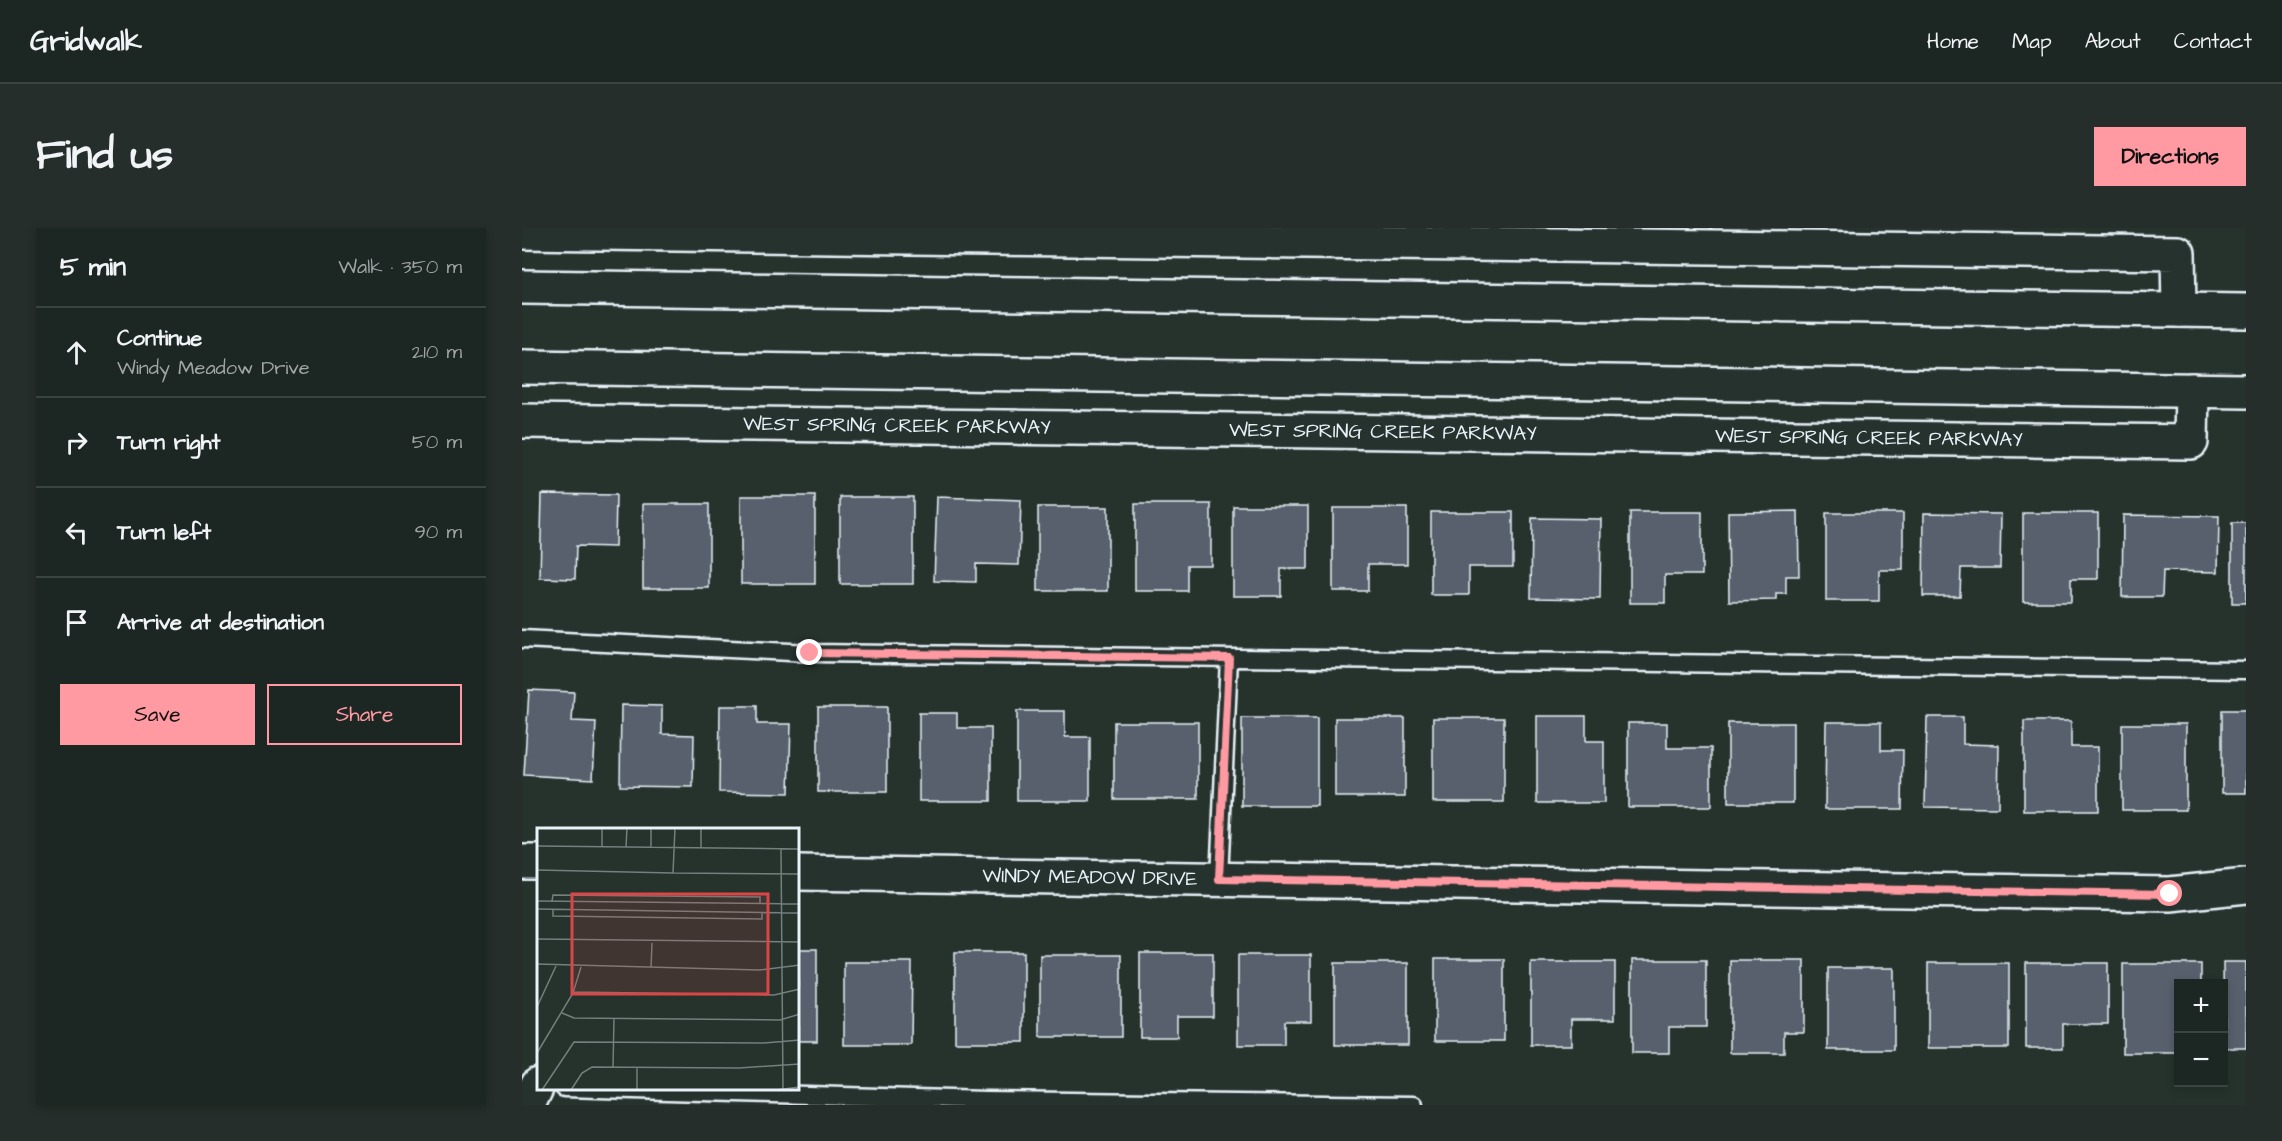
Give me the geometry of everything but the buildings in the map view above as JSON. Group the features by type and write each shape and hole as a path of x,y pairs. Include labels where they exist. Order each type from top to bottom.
{"street":[{"path":"522,232 2178,254 2179,310"},
{"path":"522,286 2246,311"},
{"path":"522,367 2246,390"},
{"name":"WEST SPRING CREEK PARKWAY","path":"522,421 2191,442 2192,390"},
{"name":"WINDY MEADOW DRIVE","path":"800,873 2170,894 2246,886"}],"lane":[{"path":"522,639 810,653 2246,670"},
{"path":"1219,879 1229,658"},
{"path":"541,1091 986,1100 1414,1105"}],"route":[{"path":"810,653 1229,658 1219,879 2170,894"}]}
